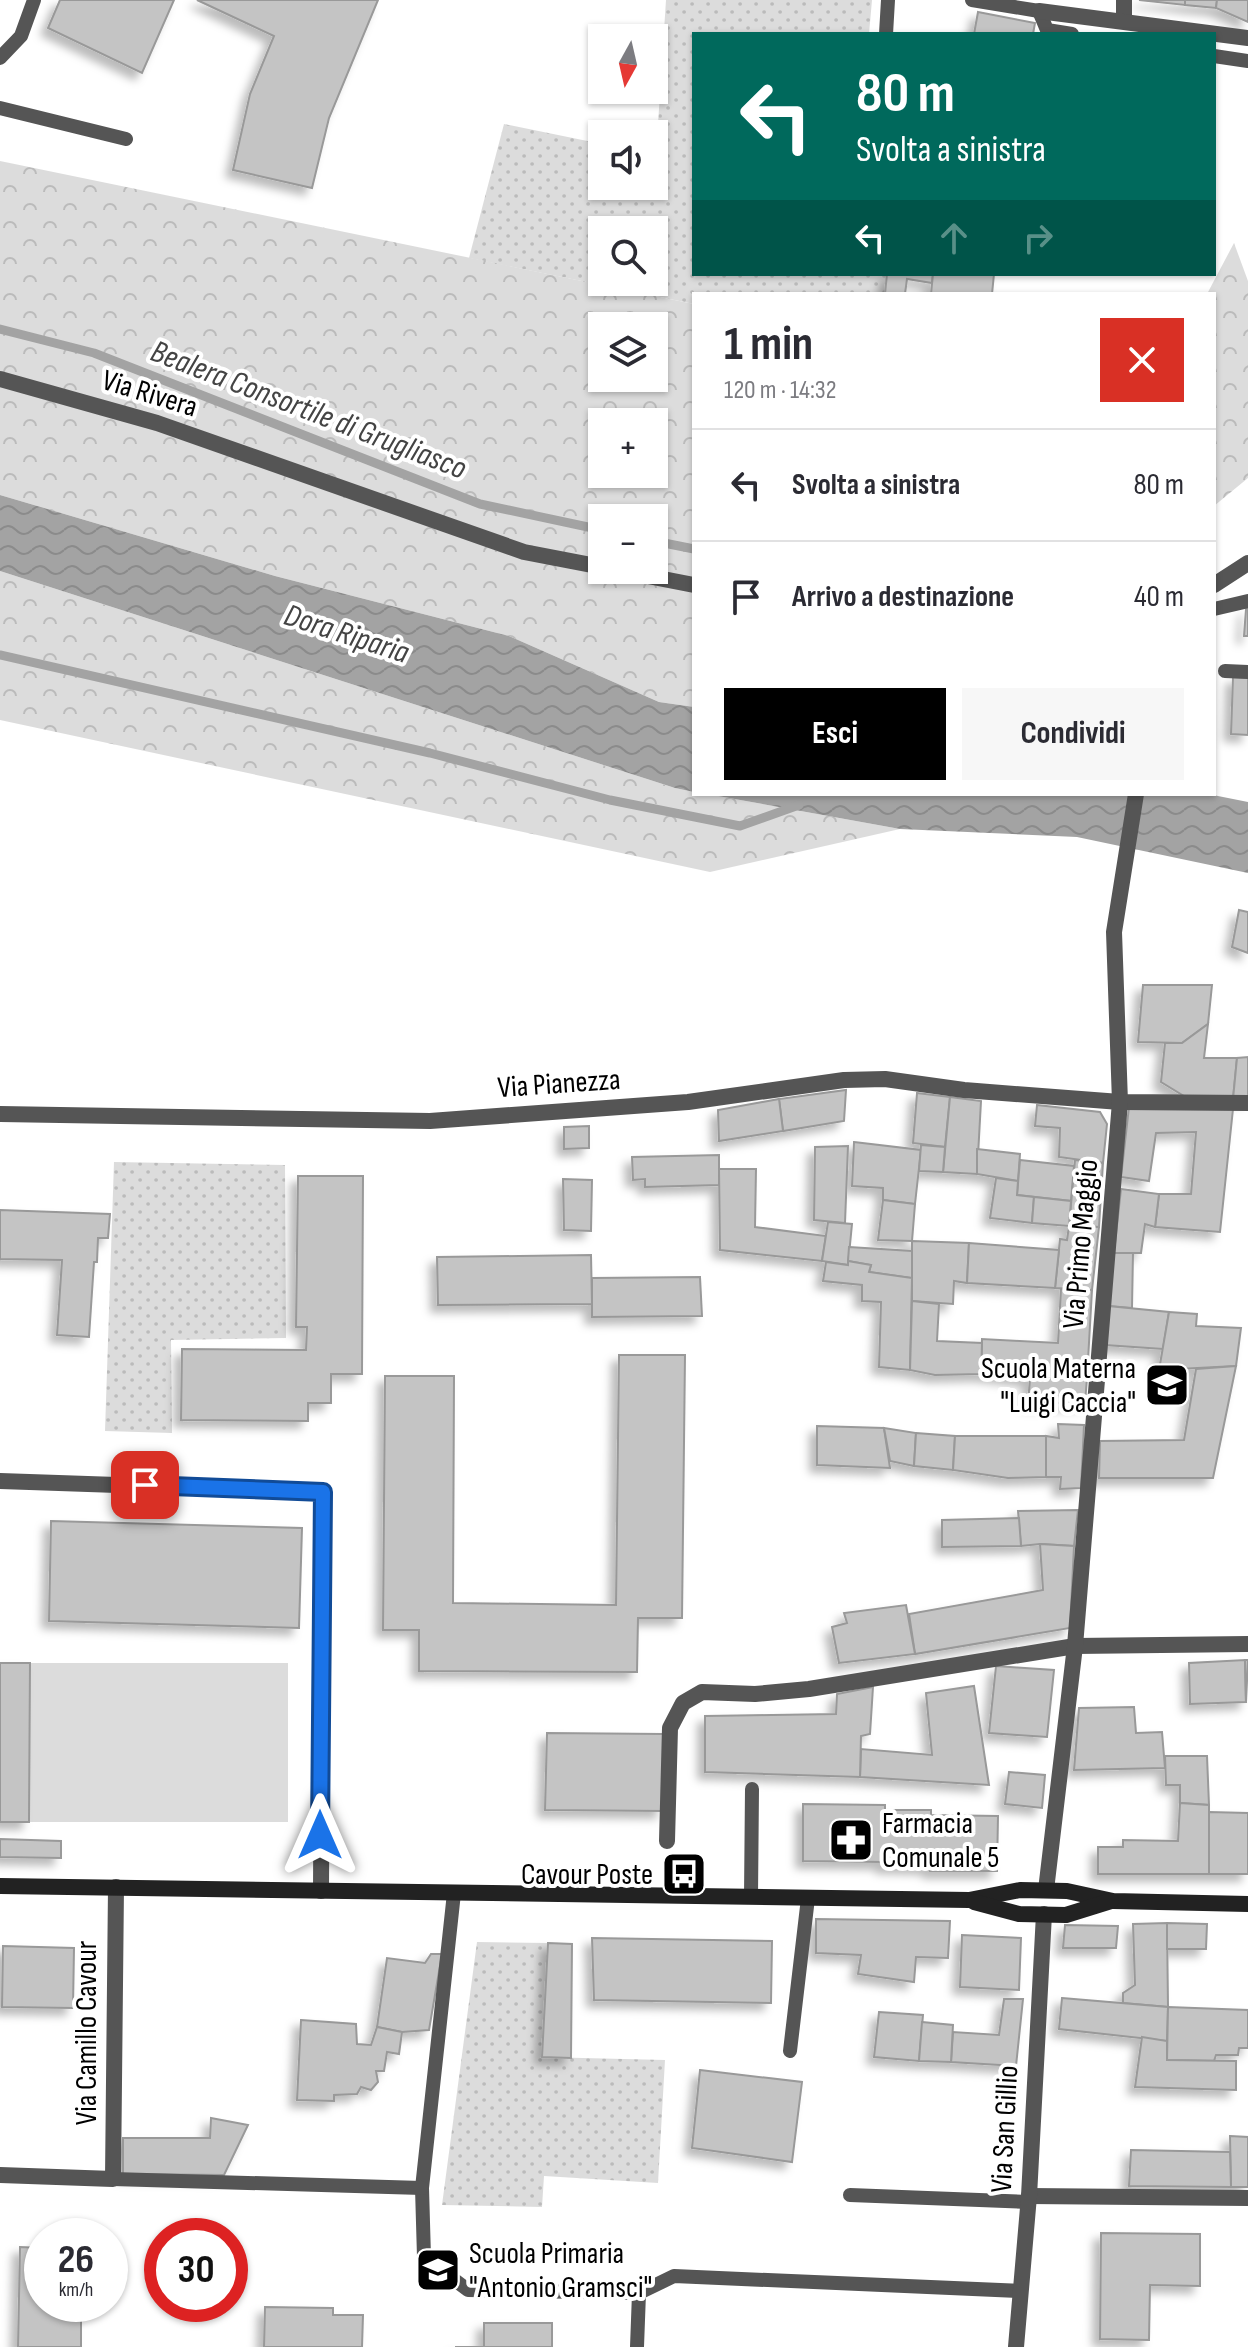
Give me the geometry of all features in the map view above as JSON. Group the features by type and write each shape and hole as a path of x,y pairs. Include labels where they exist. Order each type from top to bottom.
{"main road":[{"path":"0,1886 969,1900 1020,1890 1046,1890 1067,1891 1113,1901 1248,1904"},
{"path":"969,1900 1019,1914 1066,1915 1113,1901"}],"street":[{"path":"1124,0 1124,20"},
{"path":"1039,11 1207,32"},
{"path":"1216,33 1248,38"},
{"name":"Via Rivera","path":"0,379 157,423 524,552 588,564"},
{"path":"1216,584 1248,563"},
{"path":"668,580 692,585"},
{"name":"Via Primo Maggio","path":"1046,1890 1075,1646 1120,1102 1114,932 1136,796"},
{"name":"Via Pianezza","path":"0,1114 430,1121 688,1102 858,1079 1120,1102 1248,1103"},
{"path":"0,1481 323,1492 321,1891"},
{"path":"667,1841 670,1728 683,1703 702,1692 755,1694 809,1689 1075,1646 1248,1644"},
{"name":"Via Camillo Cavour","path":"113,2179 116,1887"},
{"name":"Via San Gillio","path":"1016,2347 1028,2199 1044,1914"},
{"path":"0,2175 113,2179"},
{"path":"1028,2199 1248,2198"}],"lane":[{"path":"0,58 21,36 34,0"},
{"path":"886,32 888,0"},
{"path":"972,0 1039,11 1047,30 1060,32"},
{"path":"1216,56 1248,61"},
{"path":"0,108 126,139"},
{"path":"1216,609 1248,601"},
{"path":"1225,671 1248,672"},
{"path":"751,1896 752,1789"},
{"path":"454,1893 422,2188 424,2257 468,2290 639,2293 674,2276 1021,2291"},
{"path":"790,2051 808,1898"},
{"path":"113,2179 422,2188"},
{"path":"850,2195 1028,2199"},
{"path":"637,2347 639,2293"}],"green space":[{"path":"666,0 872,0 869,32 692,32 692,276 887,276 885,292 692,292 692,304 655,296 668,296 668,216 588,216 588,282 469,258 504,124 588,141 588,200 668,200 668,120 658,120 659,104 668,104"},
{"path":"0,161 588,282 588,296 655,296 692,304 692,707 659,702 509,636 275,576 0,495"},
{"path":"1234,243 1248,281 1248,478 1216,504 1216,292 1208,292"},
{"path":"0,571 692,792 692,796 718,796 900,829 710,872 0,720"},
{"path":"114,1162 285,1165 286,1338 171,1340 172,1433 105,1431"},
{"path":"30,1663 288,1663 288,1822 29,1822"},
{"path":"477,1942 548,1943 542,2057 665,2060 658,2183 544,2176 542,2207 442,2205"}],"water":[{"name":"Dora Riparia","path":"0,495 275,576 509,636 659,702 692,707 692,792 675,788 0,571"},
{"path":"718,796 1216,796 1248,802 1248,873 1077,837 900,829"}],"building":[{"path":"60,0 174,0 142,73 48,28"},
{"path":"197,0 378,0 329,118 312,188 233,170 250,94 274,36"},
{"path":"1139,0 1185,0 1185,5"},
{"path":"1185,0 1217,0 1216,8 1185,5"},
{"path":"1217,0 1248,0 1248,22 1216,8"},
{"path":"978,12 1035,23 1033,32 974,32"},
{"path":"887,276 933,276 932,283 907,279 905,292 885,292"},
{"path":"933,276 994,276 992,292 931,292"},
{"path":"1246,609 1248,636 1244,636"},
{"path":"1233,677 1248,678 1248,735 1231,734"},
{"path":"1239,910 1248,912 1248,953 1232,947"},
{"path":"1143,985 1212,985 1208,1024 1182,1043 1138,1042"},
{"path":"1208,1024 1204,1058 1237,1058 1233,1099 1184,1096 1161,1082 1165,1043 1182,1043"},
{"path":"1248,1057 1248,1098 1233,1099 1237,1058"},
{"path":"846,1090 844,1121 783,1131 779,1099"},
{"path":"917,1093 950,1097 945,1147 913,1143"},
{"path":"950,1097 981,1101 977,1174 943,1172"},
{"path":"779,1099 783,1131 719,1141 718,1110"},
{"path":"1037,1105 1100,1112 1107,1124 1103,1163 1059,1157 1060,1128 1035,1126"},
{"path":"1129,1107 1233,1109 1220,1232 1155,1227 1159,1194 1191,1194 1196,1132 1156,1133 1149,1181 1121,1177"},
{"path":"589,1126 589,1148 564,1149 564,1127"},
{"path":"854,1142 921,1150 915,1204 883,1200 883,1188 852,1186"},
{"path":"921,1145 945,1147 943,1172 919,1171"},
{"path":"848,1146 845,1223 814,1220 815,1147"},
{"path":"977,1149 1020,1154 1018,1181 977,1174"},
{"path":"719,1155 719,1185 645,1187 645,1179 633,1180 632,1157"},
{"path":"1020,1160 1074,1166 1071,1201 1017,1195"},
{"path":"1075,1160 1103,1163 1099,1227 1069,1226"},
{"path":"719,1169 756,1169 755,1227 826,1236 822,1261 720,1250"},
{"path":"298,1176 363,1176 362,1374 331,1374 331,1403 308,1403 308,1421 181,1420 182,1349 306,1350 307,1327 296,1327"},
{"path":"996,1178 1018,1181 1017,1195 1034,1197 1032,1223 990,1218"},
{"path":"563,1179 592,1180 591,1231 564,1230"},
{"path":"1121,1189 1159,1194 1155,1227 1145,1224 1141,1253 1114,1253"},
{"path":"1034,1197 1071,1201 1069,1226 1032,1223"},
{"path":"883,1200 915,1204 912,1241 878,1240"},
{"path":"0,1210 110,1214 108,1238 98,1238 89,1337 57,1335 62,1260 0,1259"},
{"path":"828,1222 852,1224 848,1265 822,1261"},
{"path":"1069,1226 1099,1227 1092,1290 1055,1288 1060,1239 1067,1240"},
{"path":"912,1241 969,1243 967,1283 954,1281 953,1304 912,1301"},
{"path":"969,1243 1059,1250 1055,1288 967,1283"},
{"path":"849,1247 912,1251 912,1278 869,1272 871,1265 848,1261"},
{"path":"1114,1253 1133,1253 1132,1308 1108,1306"},
{"path":"591,1255 592,1304 438,1305 437,1257"},
{"path":"848,1261 871,1265 869,1272 912,1278 910,1370 879,1367 881,1302 862,1301 862,1285 823,1281 826,1262 848,1265"},
{"path":"700,1277 702,1316 592,1317 592,1278"},
{"path":"1061,1289 1092,1290 1087,1378 1030,1379 981,1374 982,1339 1058,1343"},
{"path":"912,1301 939,1304 937,1341 982,1343 981,1374 935,1375 910,1370"},
{"path":"1108,1306 1169,1312 1163,1349 1105,1345"},
{"path":"1169,1312 1197,1314 1196,1326 1241,1328 1236,1366 1159,1370"},
{"path":"619,1355 685,1355 682,1618 638,1618 637,1672 419,1671 419,1630 383,1630 385,1376 454,1376 453,1603 616,1605"},
{"path":"1236,1366 1213,1478 1099,1478 1100,1441 1184,1440 1196,1369"},
{"path":"1087,1378 1085,1403 1028,1403 1030,1379"},
{"path":"1058,1424 1084,1425 1081,1488 1060,1489 1061,1477 1046,1477 1046,1436 1059,1438"},
{"path":"817,1426 884,1428 890,1468 817,1465"},
{"path":"884,1428 916,1433 914,1466 890,1461"},
{"path":"916,1433 955,1436 953,1470 914,1466"},
{"path":"955,1436 1046,1436 1046,1477 1008,1478 953,1470"},
{"path":"1078,1510 1074,1546 1021,1546 1018,1511"},
{"path":"1019,1518 1021,1546 942,1547 942,1520"},
{"path":"51,1521 302,1528 299,1628 49,1621"},
{"path":"1040,1544 1074,1546 1070,1628 915,1654 909,1614 1043,1590"},
{"path":"906,1605 915,1654 839,1663 832,1627 847,1623 844,1613"},
{"path":"1245,1660 1246,1702 1190,1704 1189,1663"},
{"path":"1245,1660 1248,1660 1246,1702"},
{"path":"0,1663 30,1663 29,1822 0,1822"},
{"path":"996,1666 1054,1670 1047,1737 989,1733"},
{"path":"974,1686 989,1785 860,1777 861,1749 932,1755 926,1693"},
{"path":"873,1687 870,1734 861,1736 860,1777 705,1772 705,1716 836,1714 837,1694"},
{"path":"1134,1707 1136,1733 1162,1732 1165,1768 1074,1770 1079,1708"},
{"path":"547,1733 663,1734 663,1811 545,1810"},
{"path":"1165,1756 1207,1756 1209,1805 1180,1803 1180,1785 1166,1785"},
{"path":"1009,1772 1045,1775 1042,1808 1005,1804"},
{"path":"1180,1803 1209,1805 1209,1874 1098,1874 1098,1847 1123,1847 1123,1840 1178,1841"},
{"path":"803,1804 885,1805 885,1810 931,1810 931,1815 998,1816 997,1871 930,1871 930,1867 883,1866 883,1862 803,1861"},
{"path":"1209,1812 1248,1813 1248,1874 1209,1874"},
{"path":"0,1839 61,1841 61,1858 0,1857"},
{"path":"816,1919 950,1921 948,1958 916,1957 914,1982 858,1974 861,1955 816,1953"},
{"path":"1167,1923 1168,2007 1123,2003 1123,1993 1135,1985 1133,1924"},
{"path":"1167,1923 1207,1924 1206,1949 1167,1949"},
{"path":"1065,1925 1118,1926 1116,1948 1063,1948"},
{"path":"962,1935 1021,1938 1019,1990 960,1987"},
{"path":"592,1938 772,1941 771,2003 594,2000"},
{"path":"548,1943 572,1944 571,2058 542,2057"},
{"path":"3,1946 74,1948 73,2008 2,2007"},
{"path":"431,1954 442,1954 429,2030 402,2032 377,2027 387,1958 425,1963"},
{"path":"1062,1998 1168,2007 1167,2041 1059,2029"},
{"path":"1004,1999 1023,1999 1016,2066 951,2062 953,2032 999,2035"},
{"path":"1168,2007 1248,2010 1248,2048 1239,2048 1238,2055 1216,2055 1214,2061 1167,2060"},
{"path":"879,2012 923,2015 919,2061 874,2057"},
{"path":"301,2020 356,2024 357,2044 371,2045 377,2027 402,2032 399,2054 387,2052 384,2071 376,2071 378,2082 371,2090 361,2087 357,2094 334,2095 334,2101 297,2100"},
{"path":"922,2022 953,2025 951,2062 919,2061"},
{"path":"1142,2037 1167,2041 1167,2060 1236,2061 1236,2090 1135,2087"},
{"path":"700,2070 802,2082 792,2162 692,2148"},
{"path":"211,2118 248,2125 224,2175 123,2174 123,2138 210,2138"},
{"path":"1230,2136 1248,2137 1248,2187 1231,2187"},
{"path":"1131,2150 1230,2152 1231,2187 1129,2186"},
{"path":"1101,2233 1200,2234 1200,2286 1150,2285 1149,2340 1100,2339"},
{"path":"20,2247 24,2247 24,2322 81,2322 81,2347 18,2347"},
{"path":"265,2307 333,2308 333,2315 363,2315 362,2347 264,2347"},
{"path":"484,2323 552,2323 552,2347 484,2347"}],"waterway":[{"name":"Bealera Consortile di Grugliasco","path":"0,329 94,353 480,504 588,527"},
{"name":"Bealera Consortile di Grugliasco","path":"668,544 692,549"},
{"path":"0,655 430,753 610,800 740,826 799,805"}],"place":[{"name":"Scuola Materna \"Luigi Caccia\"","path":"1167,1385"},
{"name":"Farmacia Comunale 5","path":"851,1840"},
{"name":"Cavour Poste","path":"684,1874"},
{"name":"Scuola Primaria \"Antonio Gramsci\"","path":"438,2270"}],"route":[{"path":"145,1485 323,1492 320,1835"}]}
